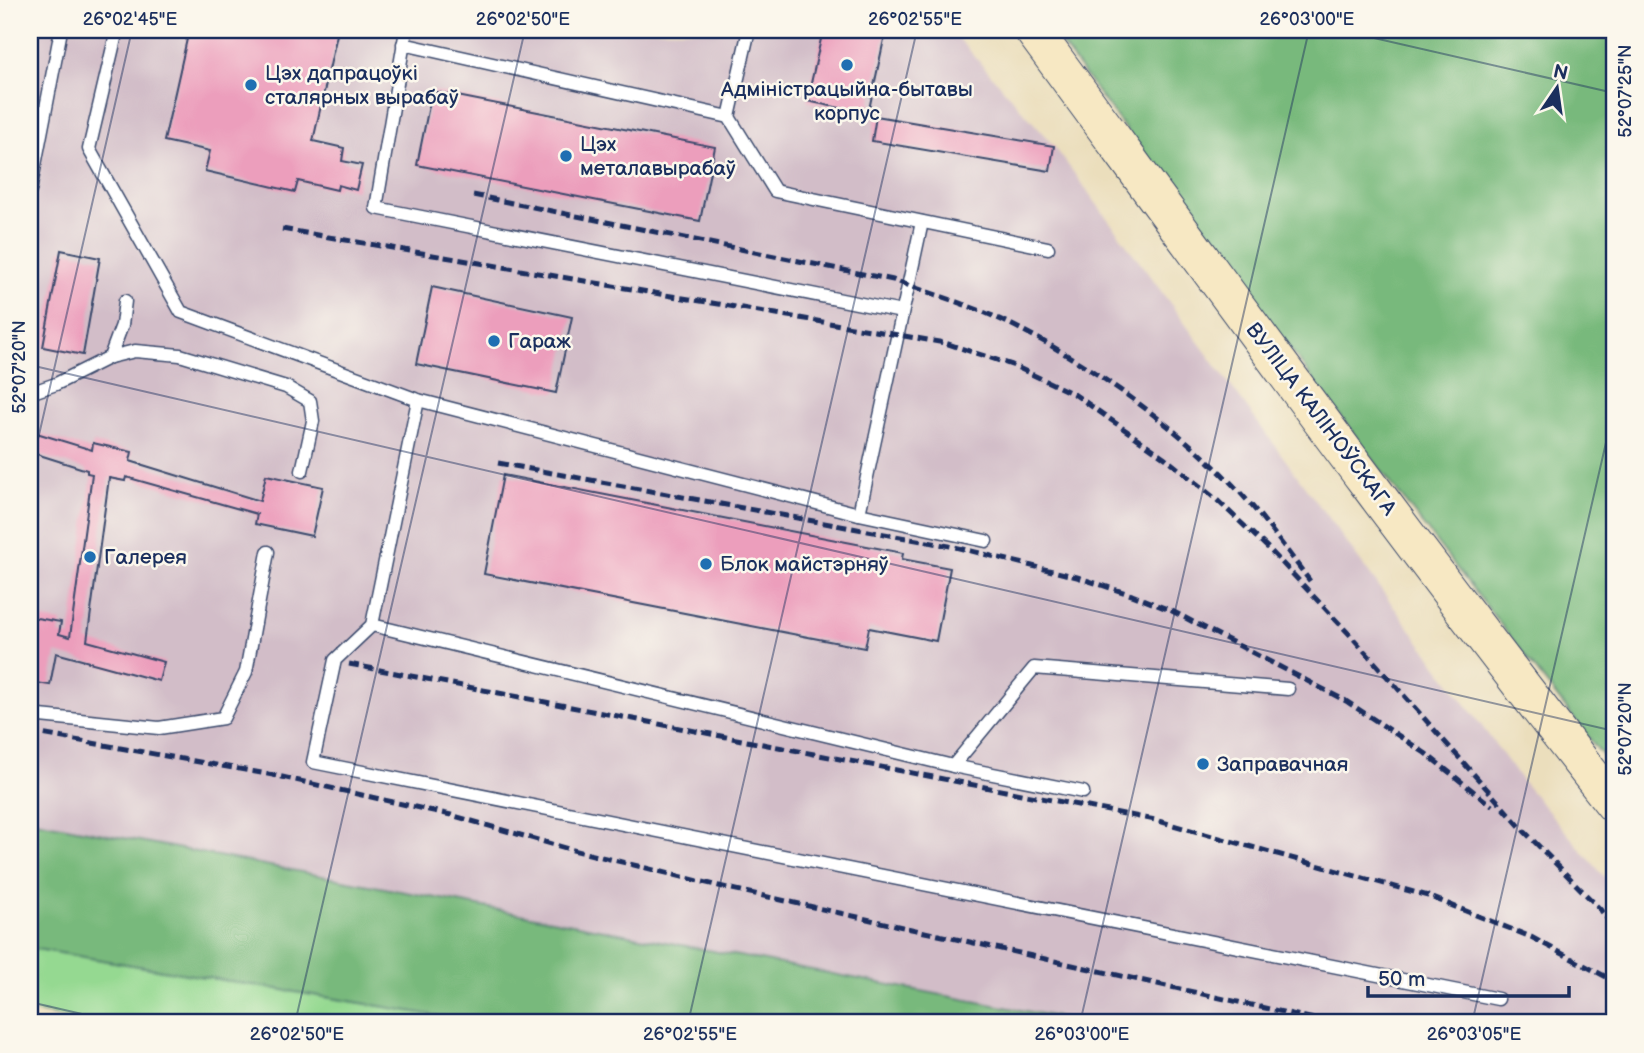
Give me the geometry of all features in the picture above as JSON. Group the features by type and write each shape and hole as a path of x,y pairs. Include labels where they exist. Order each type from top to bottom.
{"street":[{"name":"ВУЛІЦА КАЛІНОЎСКАГА","path":"1033,30 1325,425 1516,679 1614,804"}],"lane":[{"path":"30,191 61,30"},
{"path":"117,30 89,149 181,312 418,400 859,514 986,541"},
{"path":"406,30 376,208 902,312"},
{"path":"749,30 729,117 775,191 1048,248"},
{"path":"403,44 729,117"},
{"path":"30,114 44,116"},
{"path":"859,514 922,222"},
{"path":"110,357 122,325 125,300"},
{"path":"30,393 110,357 135,351 180,355 286,387 310,401 313,421 302,471"},
{"path":"418,400 372,625 335,660 313,762 1498,999"},
{"path":"30,715 159,728 223,718 246,672 268,552"},
{"path":"372,625 953,766 1083,792"},
{"path":"953,766 1034,668 1288,689"}],"shaded area":[{"path":"30,30 951,30 1054,146 1523,782 1614,888 1614,1023 1088,1023 30,820"}],"green space":[{"path":"1051,30 1614,30 1614,770 1399,494"},
{"path":"30,820 1088,1023 481,1023 30,948"},
{"path":"30,948 481,1023 99,1023 30,1011"}],"building":[{"name":"Цэх дапрацоўкі сталярных вырабаў","path":"189,30 338,30 313,141 344,148 342,161 362,165 356,190 338,185 337,190 298,181 295,192 205,171 210,151 164,141"},
{"path":"502,30 524,30 523,35"},
{"name":"Адміністрацыйна-бытавы корпус","path":"823,30 886,30 868,114 807,101"},
{"name":"Цэх металавырабаў","path":"432,91 715,147 700,221 417,165"},
{"path":"876,116 1054,146 1050,171 872,141"},
{"path":"61,250 100,258 83,355 43,347"},
{"name":"Гараж","path":"432,287 572,317 556,393 416,364"},
{"path":"30,431 92,450 93,443 132,452 130,461 260,501 266,475 323,487 312,536 255,524 257,514 126,477 125,481 109,478 87,641 164,662 159,681 56,653 50,685 30,682 30,617 61,622 59,634 70,637 92,474 30,452"},
{"name":"Блок майстэрняў","path":"503,475 903,553 902,559 950,568 936,641 869,628 865,648 484,574"}],"railway":[{"path":"473,195 893,280 994,317 1065,354 1151,412 1202,455 1248,501 1310,581"},
{"path":"282,229 945,343 1012,365 1074,394 1164,457 1217,500 1269,549 1352,637 1525,832 1600,909 1614,928"},
{"path":"498,463 955,547 1077,577 1132,595 1172,611 1346,701 1425,753 1492,806"},
{"path":"349,664 1155,820 1428,896 1531,937 1614,981"},
{"path":"30,732 273,775 451,815 569,849 719,886 1332,1023"}],"place":[{"name":"Адміністрацыйна-бытавы корпус","path":"847,65"},
{"name":"Цэх дапрацоўкі сталярных вырабаў","path":"251,85"},
{"name":"Цэх металавырабаў","path":"566,156"},
{"name":"Гараж","path":"494,341"},
{"name":"Галерея","path":"90,557"},
{"name":"Блок майстэрняў","path":"706,564"},
{"name":"Заправачная","path":"1203,764"}]}
